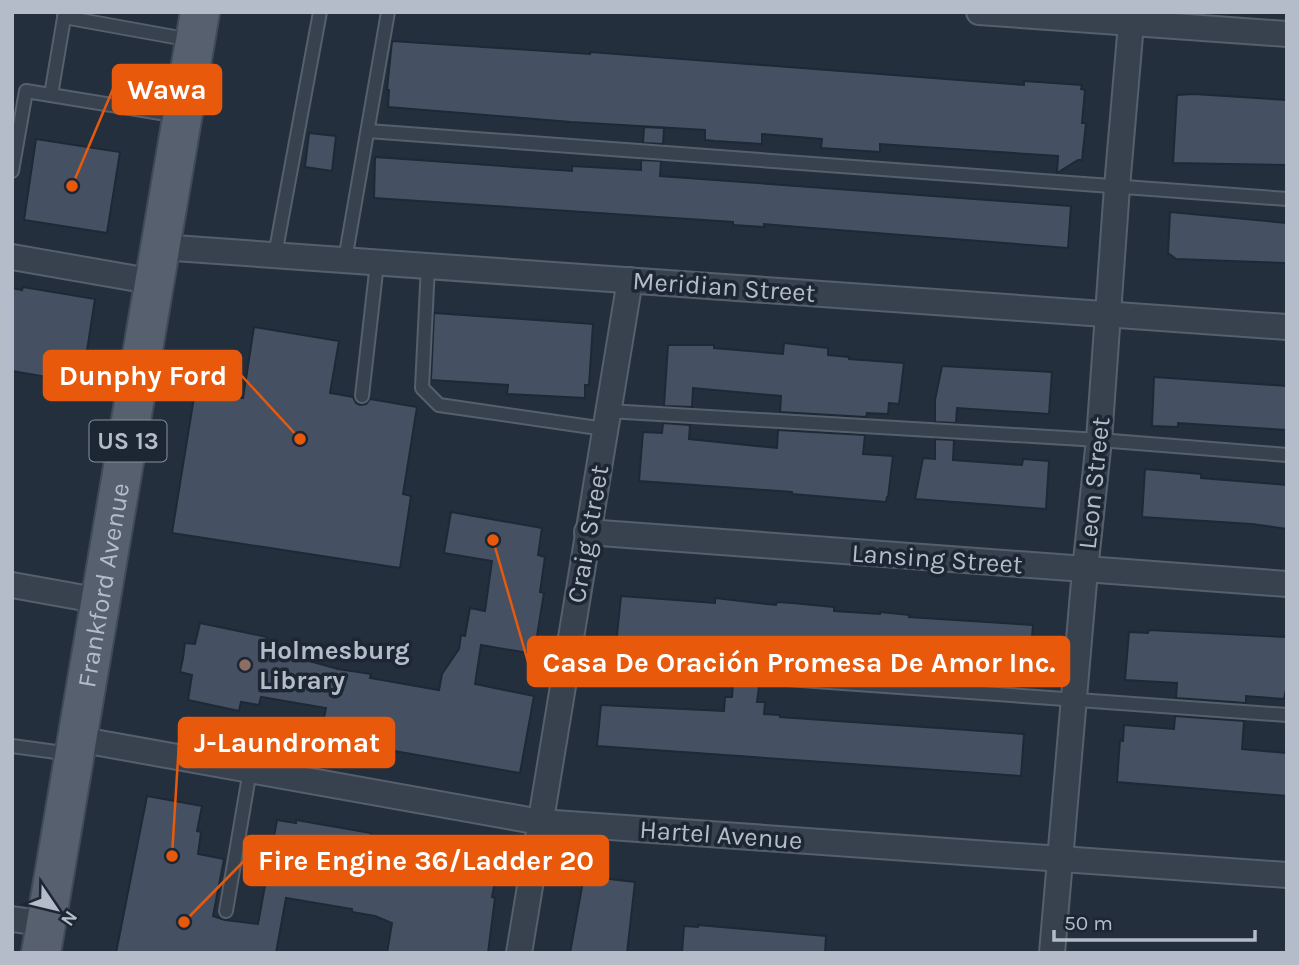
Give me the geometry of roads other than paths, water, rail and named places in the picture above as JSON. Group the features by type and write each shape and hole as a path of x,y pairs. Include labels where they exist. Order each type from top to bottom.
{"main road":[{"name":"Frankford Avenue","path":"33,932 76,747 198,26"}],"street":[{"path":"979,12 1132,18 1287,34"},
{"name":"Leon Street","path":"1052,953 1099,440 1132,18"},
{"name":"Meridian Street","path":"12,257 158,265 275,256 1287,327"},
{"name":"Craig Street","path":"519,953 630,281"},
{"name":"Lansing Street","path":"587,532 1287,583"},
{"path":"12,585 101,601"},
{"name":"Hartel Avenue","path":"76,747 250,769 540,822 1287,875"}],"lane":[{"path":"275,256 320,12"},
{"path":"345,260 388,12"},
{"path":"51,95 65,15 198,26"},
{"path":"12,171 26,91 183,117"},
{"path":"368,131 1287,200"},
{"path":"362,396 377,263"},
{"path":"428,266 422,388 439,405 607,420 1099,440 1287,455"},
{"path":"566,663 1287,715"},
{"path":"12,746 76,747"},
{"path":"226,911 250,769"}],"place":[{"name":"Wawa","path":"72,186"},
{"name":"Dunphy Ford","path":"300,439"},
{"name":"Casa De Oración Promesa De Amor Inc.","path":"493,540"},
{"name":"Holmesburg Library","path":"245,665"},
{"name":"J-Laundromat","path":"172,856"},
{"name":"Fire Engine 36/Ladder 20","path":"184,922"}]}
